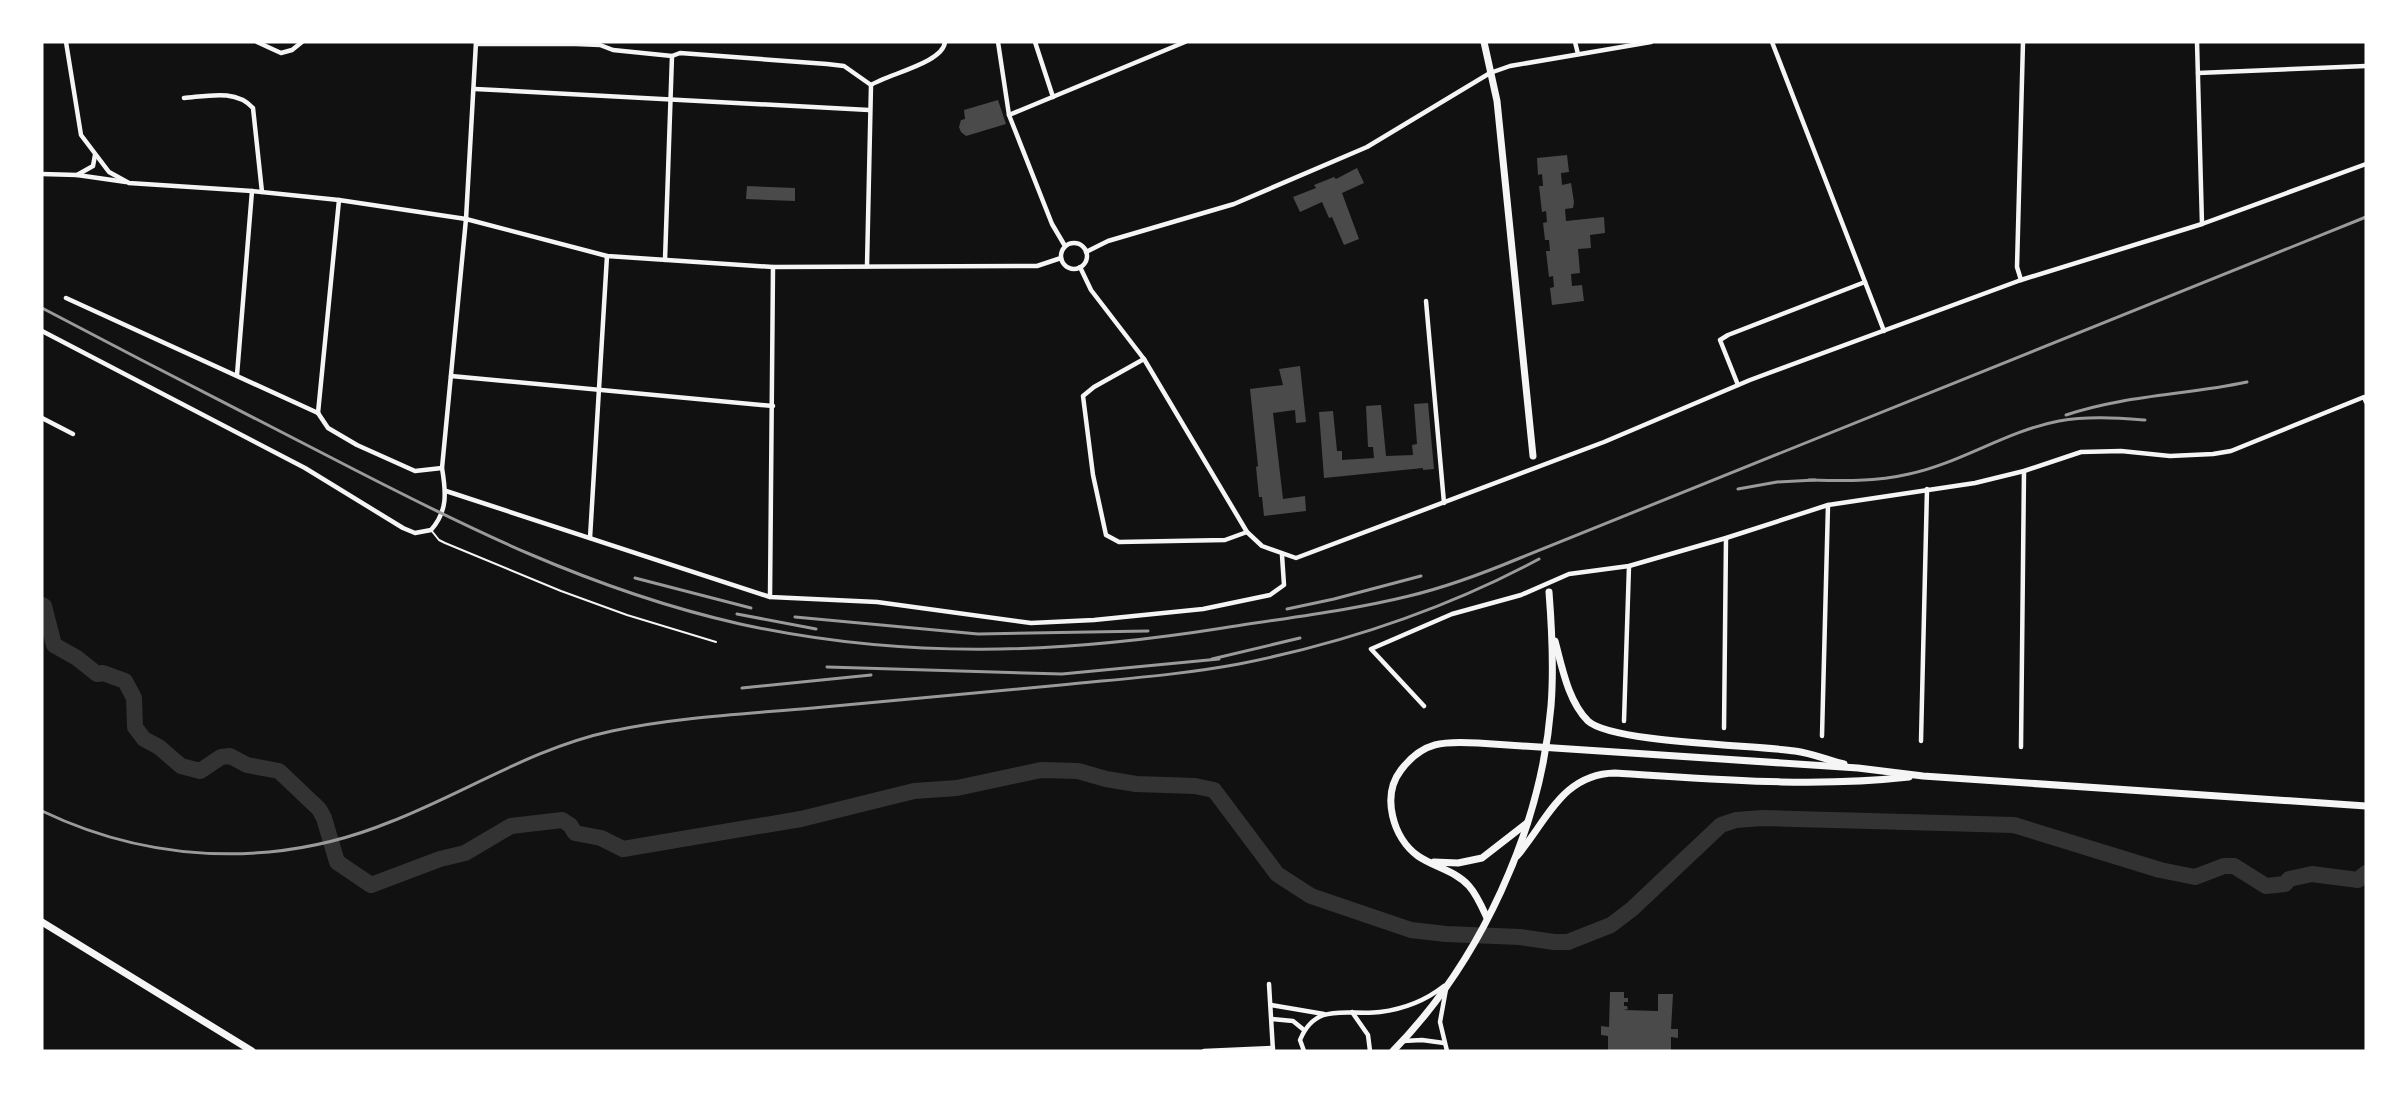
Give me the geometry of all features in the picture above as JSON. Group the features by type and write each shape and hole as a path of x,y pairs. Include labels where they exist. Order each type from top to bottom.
{"main road":[{"path":"1484,42 1497,101 1533,456"},
{"path":"1393,1051 1453,978 1486,920 1514,861 1527,823 1543,761 1551,707 1552,633 1549,592"},
{"path":"1552,633 1567,684 1582,714 1599,729 1632,736 1797,751 1858,768"},
{"path":"1486,920 1469,886 1408,848 1393,821 1392,794 1399,773 1413,755 1425,748 1449,742 1478,743 1617,754 1858,768 1923,776 2366,806"},
{"path":"1514,861 1561,796 1572,786 1596,775 1615,773 1767,782 1869,781 1923,776"},
{"path":"1432,862 1458,863 1482,858 1527,823"},
{"path":"42,922 252,1051"}],"street":[{"path":"66,42 81,135 109,172 129,183"},
{"path":"257,42 281,54 292,50 302,42"},
{"path":"871,85 936,57 944,48 945,42"},
{"path":"998,42 1009,115 1052,224 1065,246 1061,258"},
{"path":"1035,42 1053,97"},
{"path":"1009,115 1185,42"},
{"path":"1575,42 1578,54"},
{"path":"1086,252 1108,240 1234,204 1368,147 1490,73 1510,66 1651,42"},
{"path":"1773,42 1884,331"},
{"path":"2021,280 2018,267 2023,42"},
{"path":"2197,42 2202,224"},
{"path":"42,331 305,468 403,528 415,533 431,530 444,509 446,491 442,468 466,219 476,43 600,45 613,50 672,56 680,53 827,64 844,66 871,85"},
{"path":"665,260 672,56"},
{"path":"2198,73 2366,66"},
{"path":"867,266 871,85"},
{"path":"475,89 869,111"},
{"path":"184,98 225,95 245,100 253,108 262,192"},
{"path":"77,175 93,166 95,155"},
{"path":"1080,267 1091,290 1144,359 1247,532 1262,546 1282,555 1296,558 1604,442 1738,385 2021,280 2202,224 2366,164"},
{"path":"42,174 77,175 129,183 252,191 339,200 466,219 607,256 773,267 1037,266 1061,258"},
{"path":"237,375 252,191"},
{"path":"318,412 339,200"},
{"path":"1065,246 1077,244 1086,252"},
{"path":"1080,267 1085,261 1086,252"},
{"path":"590,538 607,256"},
{"path":"1061,258 1068,267 1080,267"},
{"path":"770,597 773,267"},
{"path":"1738,385 1720,340 1864,282"},
{"path":"66,298 318,412 328,428 357,445 416,471 442,468"},
{"path":"1426,301 1444,503"},
{"path":"1144,359 1094,387 1083,396 1094,475 1106,535 1119,542 1225,540 1247,532"},
{"path":"451,376 773,406"},
{"path":"1424,706 1371,650 1452,614 1521,595 1569,574 1629,566 1828,505 1975,483 2024,471 2081,452 2121,451 2170,456 2231,451 2364,397 2366,402"},
{"path":"42,418 73,434"},
{"path":"2021,747 2024,471"},
{"path":"1921,741 1927,489"},
{"path":"446,491 770,597 877,602 1031,623 1094,620 1203,609 1270,595 1284,585 1282,555"},
{"path":"1822,736 1828,505"},
{"path":"1724,728 1726,538"},
{"path":"1624,721 1629,566"},
{"path":"1271,1005 1326,1014 1368,1013 1404,1008 1434,994 1453,978"},
{"path":"1204,1051 1273,1049 1269,984"},
{"path":"1446,989 1440,1022 1447,1051"},
{"path":"1352,1012 1368,1035 1370,1051"},
{"path":"1304,1051 1300,1040 1306,1026 1326,1014"},
{"path":"1272,1019 1293,1021 1304,1030"},
{"path":"1402,1041 1422,1040 1444,1043"}],"lane":[{"path":"431,530 439,540 445,543 561,591 627,615 716,642"}],"building":[{"path":"998,100 1006,124 966,136 961,132 959,127 961,120 965,119 964,110"},
{"path":"1567,155 1569,172 1561,173 1562,185 1571,183 1574,202 1573,208 1565,209 1566,221 1604,217 1605,233 1590,235 1591,248 1578,249 1580,273 1571,274 1572,286 1582,285 1584,301 1552,305 1550,288 1554,287 1553,276 1549,277 1546,251 1550,251 1549,240 1545,240 1543,223 1547,222 1546,211 1542,212 1539,186 1543,186 1542,174 1538,175 1537,158"},
{"path":"1357,168 1364,183 1342,193 1359,239 1344,245 1332,217 1329,218 1322,202 1300,212 1293,197 1316,188 1314,185 1334,177 1336,179"},
{"path":"747,186 795,188 795,201 746,199"},
{"path":"1300,366 1306,422 1296,423 1295,410 1273,413 1283,499 1305,496 1306,511 1264,516 1262,497 1259,497 1250,389 1283,385 1279,369"},
{"path":"1428,403 1434,469 1423,470 1423,468 1324,478 1319,412 1333,411 1337,451 1342,451 1342,460 1374,458 1373,447 1368,447 1366,406 1381,405 1386,456 1413,455 1412,445 1417,444 1414,404"},
{"path":"1610,992 1624,992 1624,998 1628,998 1628,1002 1624,1002 1624,1006 1628,1009 1624,1010 1658,1011 1658,994 1673,994 1671,1029 1678,1029 1678,1038 1671,1037 1671,1051 1608,1051 1608,1036 1601,1035 1601,1026 1609,1027"}],"waterway":[{"path":"42,605 54,645 77,658 97,674 103,673 125,681 134,698 135,727 144,739 159,747 181,766 200,771 221,757 230,756 247,765 279,771 319,809 324,818 337,862 371,885 440,859 465,853 511,826 562,820 570,825 575,833 601,838 623,849 801,819 914,791 957,788 1041,770 1078,771 1136,784 1195,786 1214,790 1277,874 1311,896 1411,930 1446,934 1520,937 1568,942 1611,925 1632,909 1721,825 1736,820 1763,818 2014,825 2160,870 2195,877 2224,866 2234,866 2266,886 2285,884 2289,879 2312,874 2358,880 2366,873"}],"railway":[{"path":"42,308 428,507 528,554 631,593 740,624 801,636 922,648 1042,648 1162,637 1316,614 1386,601 1451,584 1506,564 2366,217"},
{"path":"2066,415 2111,403 2247,382"},
{"path":"1809,480 1871,480 1909,474 1947,462 2021,432 2070,419 2145,420"},
{"path":"1738,489 1777,482 1815,480"},
{"path":"42,811 96,833 153,847 240,854 300,848 330,842 375,828 554,748 612,731 687,719 1128,679 1239,664 1317,646 1393,623 1467,594 1539,559"},
{"path":"1287,609 1421,576"},
{"path":"635,578 751,608"},
{"path":"737,614 816,629"},
{"path":"795,617 978,634 1148,631"},
{"path":"1212,659 1300,638"},
{"path":"827,667 1062,674 1219,659"},
{"path":"742,688 871,675"}]}
